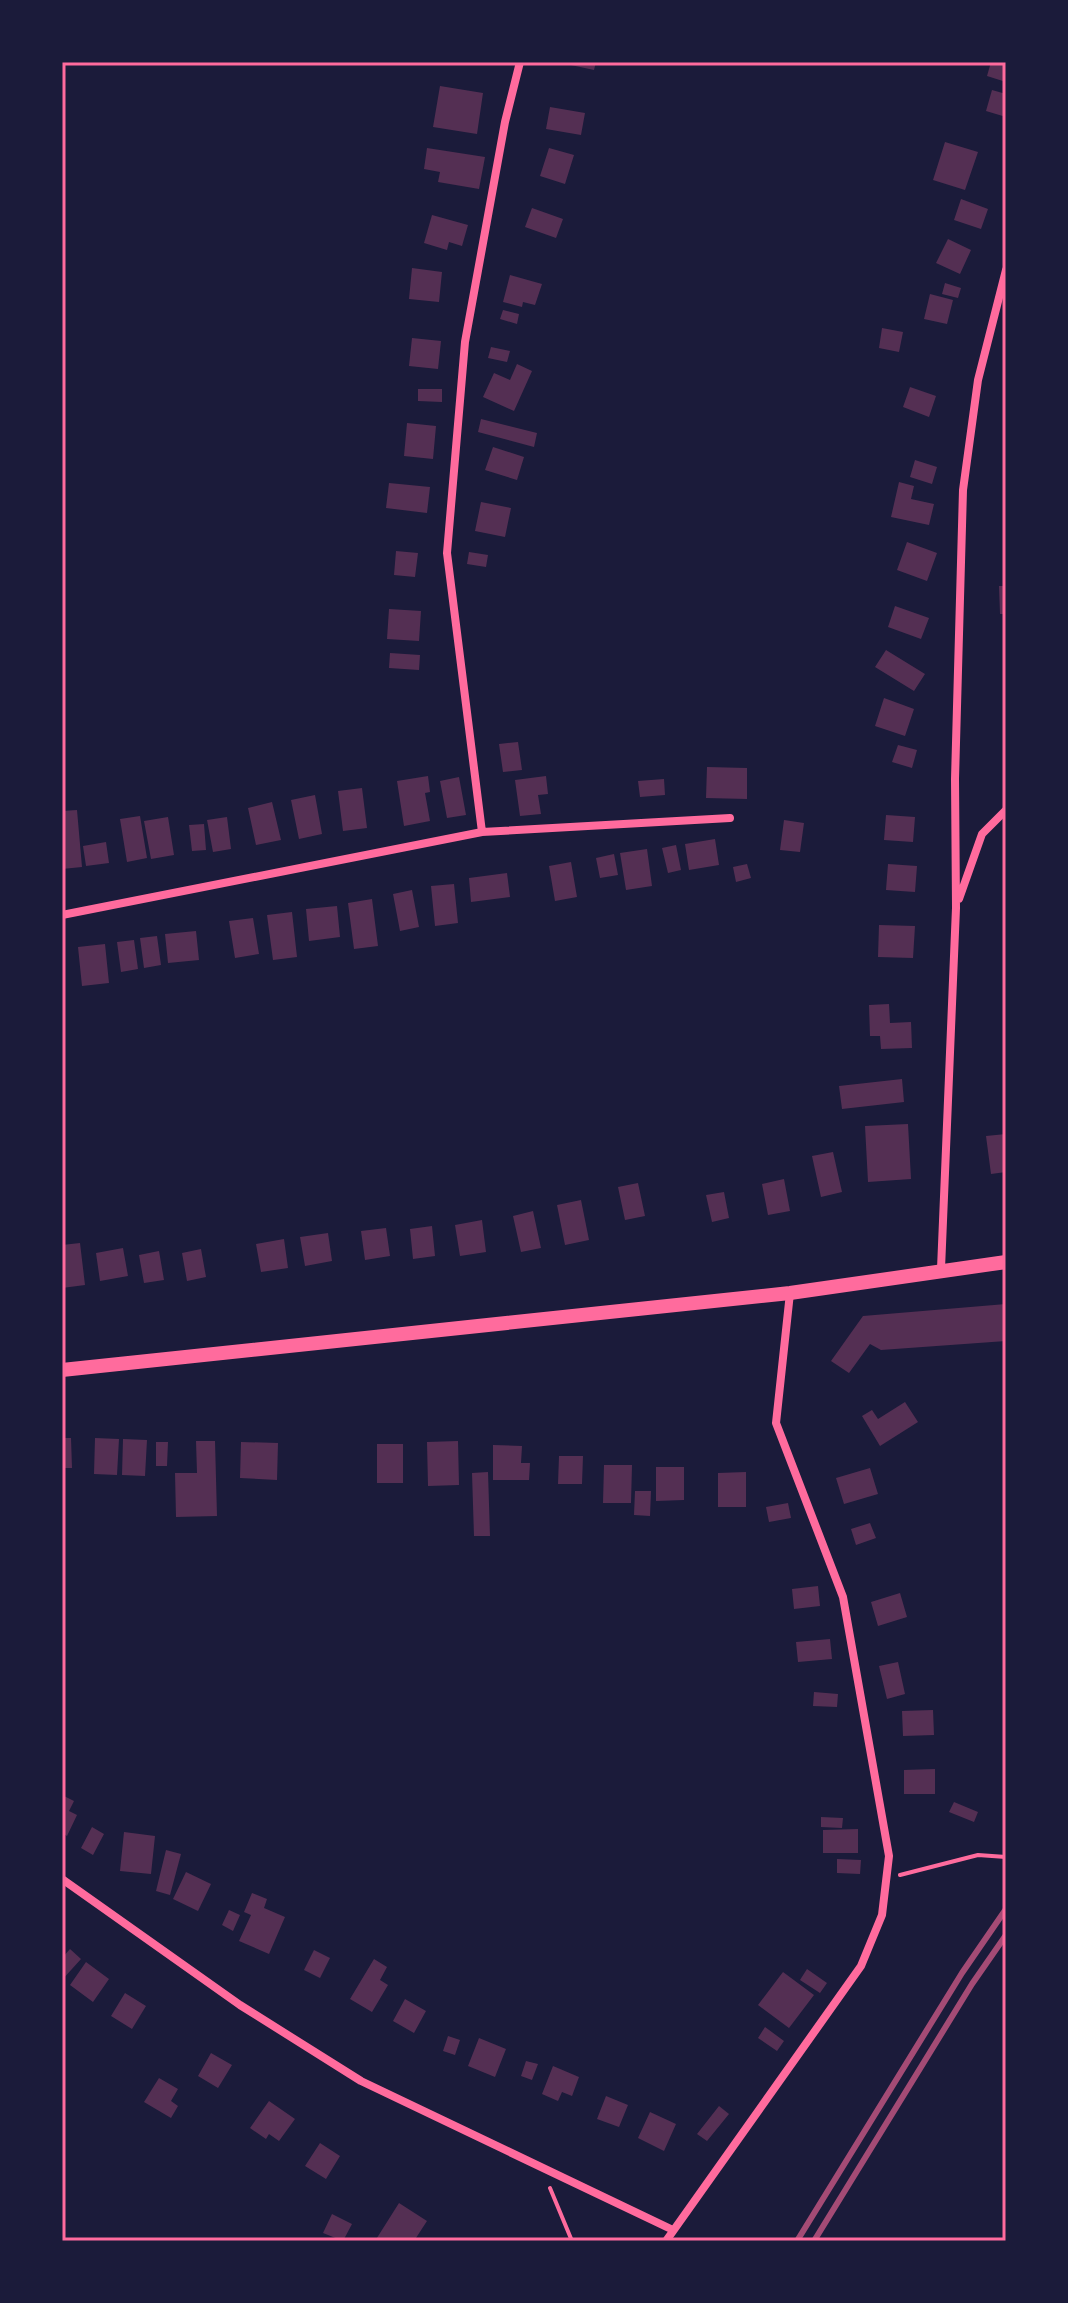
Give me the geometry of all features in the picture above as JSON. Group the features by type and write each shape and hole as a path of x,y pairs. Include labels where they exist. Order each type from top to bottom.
{"street":[{"path":"482,832 447,553 465,342 505,122 520,62"},
{"path":"941,1269 956,908 955,779 963,490 978,380 1006,270"},
{"path":"956,908 982,834 1006,810"},
{"path":"62,915 482,832 730,818"},
{"path":"62,1370 790,1293 1006,1262"},
{"path":"666,2241 861,1966 882,1915 889,1856 843,1597 776,1423 790,1293"},
{"path":"62,1879 240,2005 361,2081 673,2230"}],"path":[{"path":"886,1878 978,1855 1006,1857"},
{"path":"541,2167 572,2241"}],"building":[{"path":"557,62 596,62 594,70"},
{"path":"991,62 1006,62 1006,82 987,76"},
{"path":"440,86 483,93 477,134 433,127"},
{"path":"992,90 1006,94 1006,117 986,111"},
{"path":"550,107 585,113 581,135 546,129"},
{"path":"945,142 978,152 965,190 933,180"},
{"path":"427,148 485,157 479,189 438,182 440,172 424,169"},
{"path":"549,148 574,155 565,184 540,176"},
{"path":"961,199 988,209 981,229 954,220"},
{"path":"532,208 563,219 556,238 525,227"},
{"path":"432,215 468,225 462,246 449,242 447,250 424,243"},
{"path":"948,239 971,250 960,274 936,263"},
{"path":"412,268 442,272 439,302 409,299"},
{"path":"510,275 542,284 535,305 523,302 522,307 503,302"},
{"path":"945,283 961,288 958,298 942,294"},
{"path":"930,294 953,300 947,324 924,319"},
{"path":"503,310 519,314 517,324 500,319"},
{"path":"882,328 903,332 899,352 879,348"},
{"path":"412,338 441,341 438,369 409,366"},
{"path":"491,347 510,351 507,362 488,358"},
{"path":"517,364 532,371 514,411 483,397 494,373 510,380"},
{"path":"910,387 936,396 929,417 903,407"},
{"path":"418,389 442,389 442,402 418,401"},
{"path":"481,419 537,433 534,447 478,432"},
{"path":"407,423 436,426 433,459 404,456"},
{"path":"493,447 524,457 517,480 485,470"},
{"path":"915,460 937,467 932,484 910,477"},
{"path":"899,482 914,486 911,499 934,504 929,525 891,517"},
{"path":"389,483 430,487 427,513 386,508"},
{"path":"481,502 511,508 505,537 475,531"},
{"path":"907,542 937,553 927,581 897,570"},
{"path":"396,551 418,553 415,577 394,575"},
{"path":"469,552 488,555 486,567 467,564"},
{"path":"999,586 1006,586 1006,614 1000,614"},
{"path":"895,606 929,618 921,639 888,627"},
{"path":"389,609 421,611 419,641 387,639"},
{"path":"886,650 925,674 914,691 875,667"},
{"path":"390,653 420,655 419,670 389,668"},
{"path":"884,698 914,709 905,736 875,726"},
{"path":"518,742 522,770 503,772 499,744"},
{"path":"898,745 917,750 912,768 892,762"},
{"path":"707,767 747,768 747,799 706,798"},
{"path":"428,776 430,792 425,793 430,821 404,826 397,781"},
{"path":"546,776 548,794 538,795 541,814 520,816 515,780"},
{"path":"459,777 466,815 447,818 440,781"},
{"path":"664,779 665,795 640,797 638,781"},
{"path":"362,788 367,828 343,831 338,791"},
{"path":"315,795 322,834 299,839 291,800"},
{"path":"272,802 281,840 256,845 248,808"},
{"path":"77,810 82,867 62,869 62,811"},
{"path":"886,815 915,817 913,842 884,840"},
{"path":"140,816 147,858 127,862 120,819"},
{"path":"168,817 174,855 151,859 144,821"},
{"path":"227,817 231,849 213,852 207,820"},
{"path":"784,820 804,823 800,852 780,850"},
{"path":"204,824 206,850 192,851 189,825"},
{"path":"715,839 719,865 689,870 685,844"},
{"path":"106,842 109,863 86,866 83,846"},
{"path":"676,845 681,870 668,873 662,848"},
{"path":"647,849 652,886 626,890 620,853"},
{"path":"614,854 618,875 600,878 596,858"},
{"path":"571,862 577,897 555,901 549,866"},
{"path":"747,864 751,878 736,882 733,867"},
{"path":"888,864 917,866 915,892 886,890"},
{"path":"507,873 510,897 471,902 469,878"},
{"path":"454,884 458,923 435,926 431,886"},
{"path":"412,890 419,927 400,931 393,894"},
{"path":"372,899 378,946 354,949 348,903"},
{"path":"337,906 340,937 309,941 306,909"},
{"path":"292,912 297,957 273,960 267,915"},
{"path":"253,918 259,954 235,958 229,921"},
{"path":"879,925 915,926 913,958 878,957"},
{"path":"196,931 199,960 168,963 165,934"},
{"path":"157,936 161,965 144,968 140,938"},
{"path":"134,940 138,969 121,972 117,942"},
{"path":"105,944 109,983 82,986 78,947"},
{"path":"889,1004 890,1023 911,1022 912,1048 881,1049 880,1036 870,1036 869,1005"},
{"path":"902,1079 904,1102 842,1109 839,1086"},
{"path":"908,1124 911,1179 868,1182 865,1126"},
{"path":"1006,1134 1006,1172 991,1174 986,1136"},
{"path":"833,1152 842,1192 821,1197 812,1156"},
{"path":"784,1179 790,1211 768,1215 762,1184"},
{"path":"638,1183 645,1216 625,1220 618,1187"},
{"path":"724,1192 729,1218 712,1222 706,1195"},
{"path":"581,1200 589,1240 565,1245 557,1205"},
{"path":"533,1211 541,1248 521,1252 513,1216"},
{"path":"482,1220 486,1252 460,1256 455,1225"},
{"path":"432,1226 435,1256 413,1259 410,1229"},
{"path":"386,1228 390,1256 365,1260 361,1231"},
{"path":"328,1233 332,1261 305,1266 300,1237"},
{"path":"284,1239 288,1268 261,1272 256,1244"},
{"path":"80,1243 85,1285 62,1288 62,1245"},
{"path":"123,1248 128,1276 100,1281 96,1253"},
{"path":"201,1249 206,1277 187,1281 182,1253"},
{"path":"159,1251 164,1280 144,1283 139,1255"},
{"path":"1006,1304 1006,1341 881,1350 870,1344 849,1373 831,1361 863,1316"},
{"path":"905,1402 918,1422 880,1446 862,1416 872,1410 878,1419"},
{"path":"62,1438 71,1438 72,1468 62,1468"},
{"path":"95,1438 119,1439 117,1475 94,1474"},
{"path":"123,1439 147,1440 145,1476 122,1475"},
{"path":"196,1441 215,1441 217,1516 176,1517 175,1473 197,1473"},
{"path":"458,1441 459,1485 428,1486 427,1442"},
{"path":"156,1442 168,1442 167,1466 156,1466"},
{"path":"241,1442 278,1443 277,1480 240,1478"},
{"path":"377,1444 403,1444 403,1483 377,1483"},
{"path":"493,1445 522,1446 521,1463 530,1463 529,1480 493,1480"},
{"path":"559,1456 583,1456 582,1484 558,1484"},
{"path":"604,1465 632,1465 631,1503 603,1503"},
{"path":"656,1467 684,1467 684,1500 656,1501"},
{"path":"870,1468 878,1494 844,1504 836,1478"},
{"path":"488,1472 490,1536 474,1536 472,1473"},
{"path":"746,1472 746,1507 718,1507 718,1473"},
{"path":"635,1491 651,1491 650,1516 634,1515"},
{"path":"788,1503 791,1518 769,1522 766,1507"},
{"path":"870,1523 876,1538 856,1545 851,1529"},
{"path":"818,1586 820,1606 794,1609 792,1589"},
{"path":"900,1593 907,1617 878,1626 871,1602"},
{"path":"830,1639 832,1659 798,1662 796,1642"},
{"path":"898,1662 905,1694 887,1699 879,1666"},
{"path":"814,1692 838,1694 837,1707 813,1706"},
{"path":"933,1710 934,1735 903,1736 902,1711"},
{"path":"935,1769 935,1794 904,1794 904,1770"},
{"path":"62,1795 74,1801 69,1811 77,1815 67,1836 62,1833"},
{"path":"954,1802 978,1812 974,1822 949,1812"},
{"path":"821,1817 843,1818 842,1828 821,1827"},
{"path":"92,1827 104,1834 93,1855 81,1848"},
{"path":"858,1829 858,1853 823,1853 823,1830"},
{"path":"124,1832 155,1836 151,1874 120,1871"},
{"path":"166,1850 181,1854 170,1895 156,1891"},
{"path":"837,1859 861,1860 860,1874 837,1873"},
{"path":"186,1872 211,1884 198,1911 173,1899"},
{"path":"252,1893 267,1899 264,1908 285,1917 269,1954 239,1941 251,1915 244,1912"},
{"path":"229,1910 240,1915 233,1931 222,1925"},
{"path":"70,1949 81,1959 62,1980 62,1958"},
{"path":"314,1950 330,1958 320,1978 304,1970"},
{"path":"374,1959 387,1967 380,1980 388,1985 372,2012 350,1999"},
{"path":"86,1962 109,1979 93,2002 70,1985"},
{"path":"807,1969 827,1983 820,1993 800,1980"},
{"path":"783,1972 814,1995 789,2028 758,2005"},
{"path":"125,1993 146,2006 132,2029 111,2016"},
{"path":"405,1999 426,2011 414,2033 393,2021"},
{"path":"765,2027 784,2041 777,2051 758,2038"},
{"path":"448,2036 460,2040 455,2055 443,2051"},
{"path":"479,2038 506,2049 495,2077 468,2066"},
{"path":"211,2053 232,2065 218,2088 198,2076"},
{"path":"526,2061 538,2064 532,2080 521,2076"},
{"path":"553,2066 579,2077 572,2096 562,2092 558,2101 542,2094"},
{"path":"159,2078 178,2089 171,2101 178,2106 171,2118 144,2102"},
{"path":"606,2096 628,2105 619,2127 597,2119"},
{"path":"269,2101 295,2119 279,2141 269,2134 266,2139 250,2128"},
{"path":"719,2106 729,2114 707,2141 697,2134"},
{"path":"650,2112 676,2124 664,2151 638,2138"},
{"path":"320,2143 340,2156 326,2179 305,2166"},
{"path":"399,2203 427,2221 414,2241 375,2241"},
{"path":"332,2214 352,2224 343,2241 323,2233"}],"railway":[{"path":"797,2241 962,1973 1006,1909"},
{"path":"814,2241 972,1984 1006,1935"}]}
